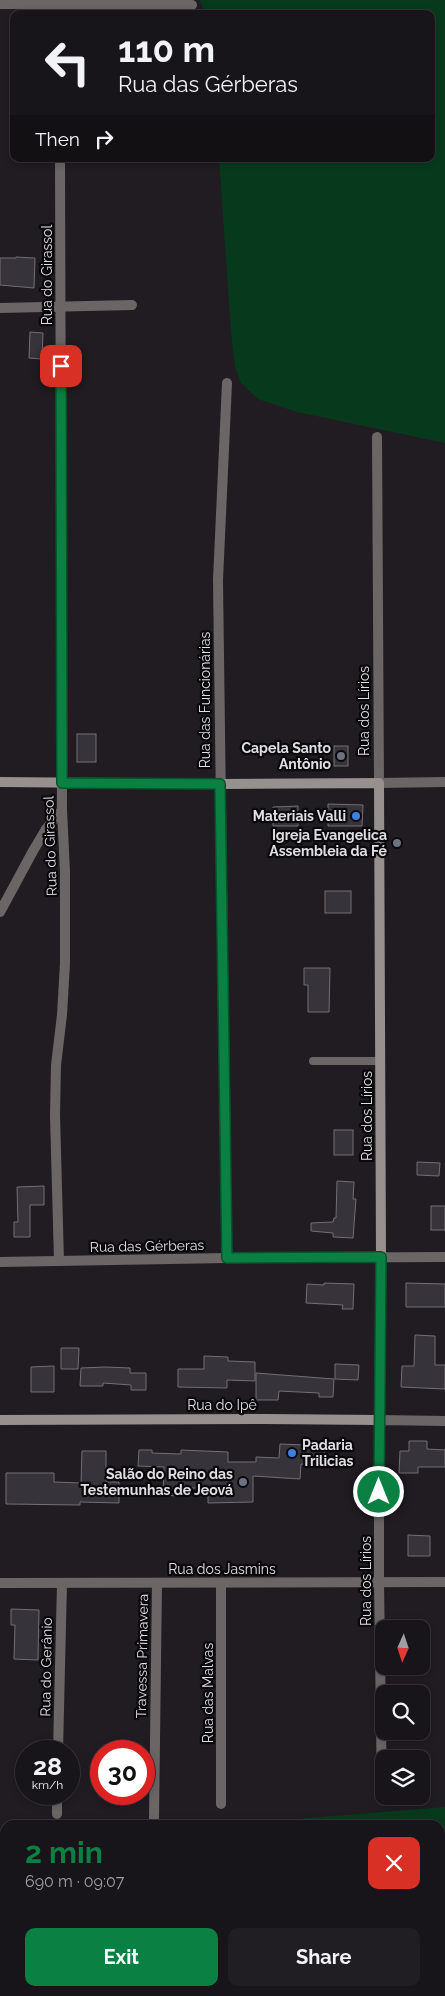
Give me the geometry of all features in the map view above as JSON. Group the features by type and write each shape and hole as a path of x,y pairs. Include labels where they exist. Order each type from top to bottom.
{"street":[{"path":"0,4 59,6 192,5"},
{"name":"Rua do Girassol","path":"60,162 62,810 66,899 65,970 56,1065 55,1115 60,1261"},
{"path":"0,308 132,305"},
{"name":"Rua das Funcionárias","path":"227,383 218,580 227,1258"},
{"name":"Rua dos Lírios","path":"377,436 381,1257 379,1582 381,1750"},
{"path":"0,782 220,784 445,782"},
{"path":"0,912 7,902 32,851 46,829 62,810"},
{"name":"Rua das Gérberas","path":"0,1262 445,1257"},
{"name":"Rua do Ipê","path":"0,1420 445,1420"},
{"name":"Rua dos Jasmins","path":"0,1583 445,1582"},
{"name":"Rua do Gerânio","path":"58,1740 62,1583"},
{"name":"Travessa Primavera","path":"154,1820 157,1583"},
{"name":"Rua das Malvas","path":"221,1583 221,1804"},
{"path":"57,1805 57,1814"}],"lane":[{"path":"313,1061 380,1062"}],"green space":[{"path":"200,0 445,0 445,443 297,412 258,399 241,383 235,367 231,331 219,162 435,162 435,10 204,10"},
{"path":"445,1807 445,1820 285,1820"}],"building":[{"path":"0,258 35,258 34,288 0,285"},
{"path":"30,332 43,333 42,359 29,358"},
{"path":"77,734 96,734 96,762 77,762"},
{"name":"Capela Santo Antônio","path":"334,746 348,746 348,766 334,766"},
{"path":"328,804 363,805 362,826 328,826"},
{"path":"298,806 298,826 273,826 273,807"},
{"path":"325,891 351,891 351,913 325,913"},
{"path":"304,968 330,968 329,1012 308,1012 308,985 304,985"},
{"path":"334,1130 353,1130 353,1155 334,1155"},
{"path":"417,1162 440,1163 439,1176 417,1175"},
{"path":"337,1181 354,1182 353,1199 356,1199 353,1238 333,1237 333,1233 311,1231 311,1223 333,1222 334,1218 336,1218"},
{"path":"44,1186 44,1205 30,1205 30,1237 14,1237 14,1222 18,1222 17,1187"},
{"path":"431,1206 445,1206 445,1230 431,1230"},
{"path":"324,1283 354,1284 353,1309 342,1309 343,1305 306,1303 307,1284 324,1285"},
{"path":"406,1283 445,1284 445,1307 406,1307"},
{"path":"415,1335 435,1336 435,1365 445,1365 445,1389 401,1387 402,1366 414,1366"},
{"path":"61,1348 79,1348 78,1369 61,1369"},
{"path":"204,1356 228,1357 228,1361 255,1362 255,1381 227,1380 227,1388 178,1387 178,1369 204,1369"},
{"path":"335,1364 359,1365 358,1380 335,1379"},
{"path":"54,1366 54,1392 31,1392 31,1367"},
{"path":"81,1368 130,1368 130,1373 146,1373 146,1390 131,1390 131,1385 103,1383 103,1386 80,1386"},
{"path":"256,1373 334,1379 333,1397 319,1397 319,1393 279,1391 278,1400 256,1400"},
{"path":"409,1441 427,1441 427,1449 445,1450 445,1467 418,1467 418,1473 399,1473 400,1451 409,1451"},
{"path":"280,1444 305,1445 305,1448 325,1449 324,1465 301,1464 300,1479 253,1476 253,1502 208,1503 208,1488 178,1488 178,1496 163,1495 164,1467 138,1466 139,1450 152,1450 152,1453 181,1454 181,1450 228,1452 228,1462 256,1462 256,1457 279,1458"},
{"path":"82,1451 106,1451 106,1482 119,1482 119,1503 80,1502 80,1505 6,1504 6,1473 54,1473 54,1482 81,1483"},
{"path":"408,1535 430,1536 430,1556 408,1556"},
{"path":"11,1609 39,1610 38,1660 14,1659 15,1625 11,1625"}],"place":[{"name":"Capela Santo Antônio","path":"341,756"},
{"name":"Materiais Valli","path":"356,816"},
{"name":"Igreja Evangelica Assembleia da Fé","path":"397,843"},
{"name":"Padaria Trilicias","path":"292,1453"},
{"name":"Salão do Reino das Testemunhas de Jeová","path":"243,1482"}],"route":[{"path":"61,366 62,783 220,784 227,1258 381,1257 379,1492"}]}
